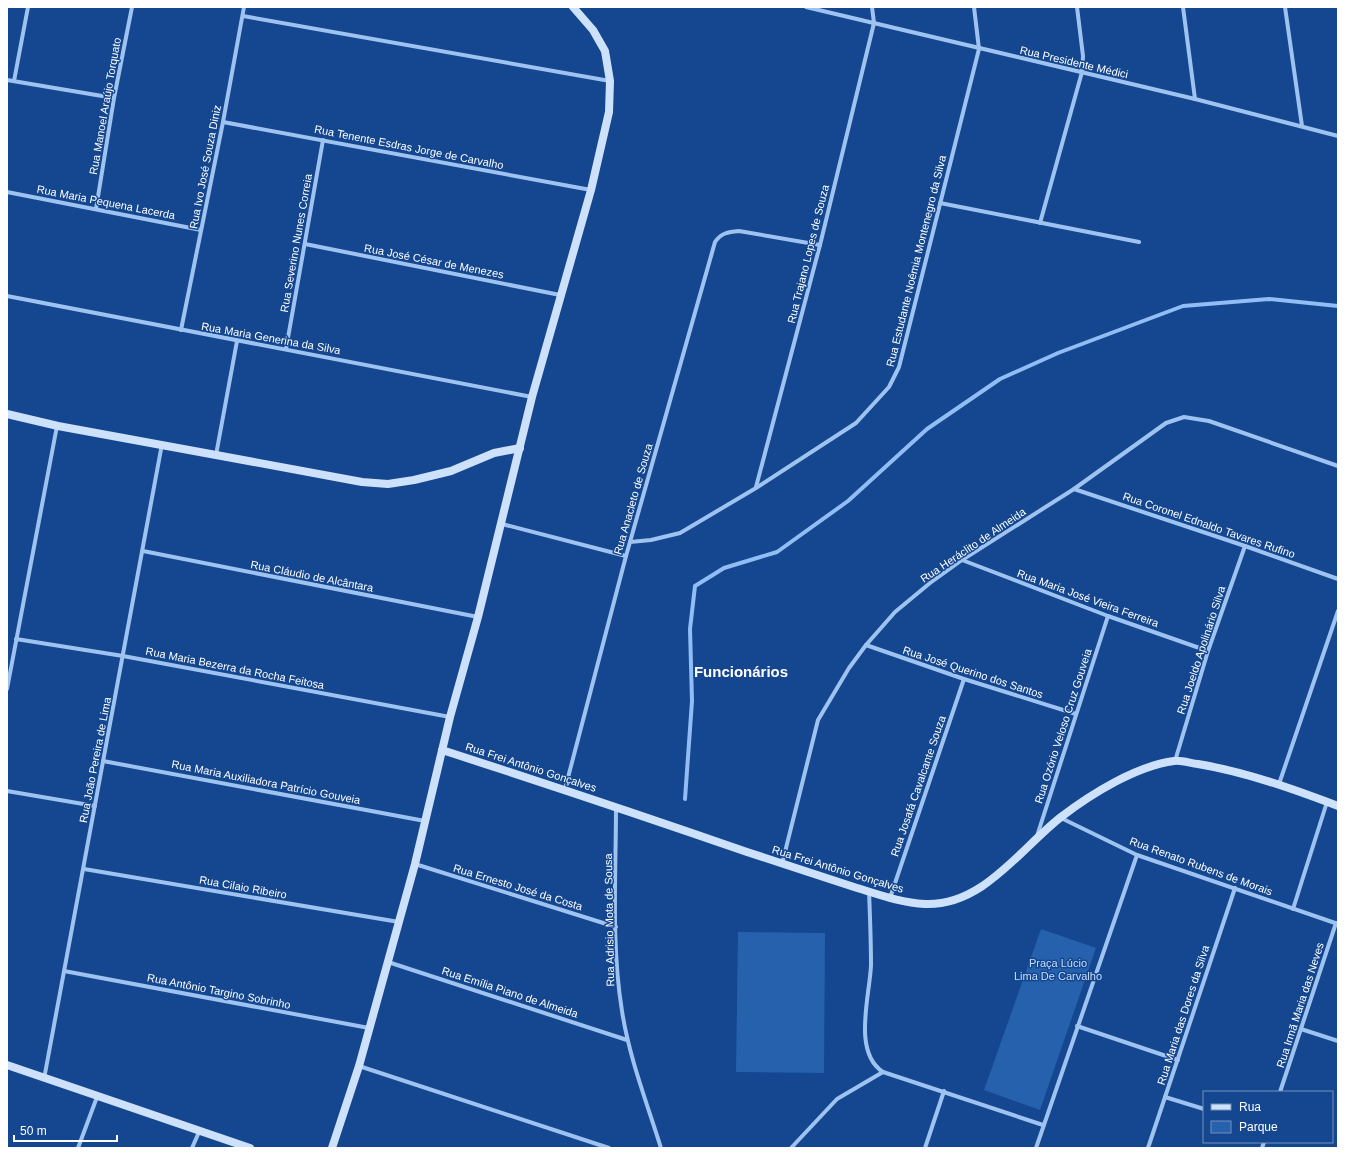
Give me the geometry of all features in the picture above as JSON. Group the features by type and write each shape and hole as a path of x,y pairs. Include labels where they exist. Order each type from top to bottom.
{"street":[{"path":"14,82 28,7"},
{"name":"Rua Manoel Araújo Torquato","path":"96,209 114,98 132,7"},
{"name":"Rua Ivo José Souza Diniz","path":"181,330 223,122 244,7"},
{"path":"332,1148 359,1066 415,864 450,717 478,618 532,397 591,190 608,112 610,81 604,51 593,30 573,7"},
{"name":"Rua Presidente Médici","path":"806,7 1195,99 1338,136"},
{"path":"872,7 874,23"},
{"path":"974,7 979,49"},
{"path":"1040,222 1082,72 1083,56 1077,7"},
{"path":"1183,7 1195,99"},
{"path":"1285,7 1302,126"},
{"path":"243,16 610,81"},
{"name":"Rua Trajano Lopes de Souza","path":"756,488 820,245 874,23"},
{"name":"Rua Estudante Noêmia Montenegro da Silva","path":"630,542 651,540 680,533 756,488 856,423 889,387 899,367 979,49"},
{"path":"7,80 114,98"},
{"name":"Rua Tenente Esdras Jorge de Carvalho","path":"223,122 591,190"},
{"name":"Rua Severino Nunes Correia","path":"286,349 323,140"},
{"name":"Rua Maria Pequena Lacerda","path":"7,192 201,230"},
{"path":"940,203 1140,242"},
{"name":"Rua Anacleto de Souza","path":"565,789 626,556 712,249 719,236 727,232 739,231 820,245"},
{"name":"Rua José César de Menezes","path":"305,244 560,295"},
{"name":"Rua Maria Generina da Silva","path":"7,296 532,397"},
{"path":"216,455 237,341"},
{"path":"7,414 58,426 362,482 388,484 414,480 451,471 494,454 520,448"},
{"name":"Rua Heráclito de Almeida","path":"782,864 818,720 834,690 866,645 895,612 930,583 962,560 1074,489 1156,430 1174,419 1196,418 1338,466"},
{"path":"7,686 58,426"},
{"name":"Rua João Pereira de Lima","path":"44,1079 162,444"},
{"name":"Rua Coronel Ednaldo Tavares Rufino","path":"1074,489 1245,546 1338,579"},
{"path":"502,524 626,556"},
{"name":"Rua Joeldo Apolinário Silva","path":"1175,761 1208,651 1245,546"},
{"name":"Rua Cláudio de Alcântara","path":"143,551 478,618"},
{"name":"Rua Maria José Vieira Ferreira","path":"962,560 1108,616 1208,651"},
{"path":"1278,785 1338,611"},
{"name":"Rua Ozório Veloso Cruz Gouveia","path":"1035,842 1108,616"},
{"name":"Rua Maria Bezerra da Rocha Feitosa","path":"16,639 123,656 450,717"},
{"name":"Rua José Querino dos Santos","path":"866,645 964,680 1076,714"},
{"name":"Rua Josafá Cavalcante Souza","path":"890,898 964,680"},
{"name":"Rua Frei Antônio Gonçalves","path":"442,750 616,806 782,864 890,898 925,904 952,901 970,894 995,876 1035,842 1060,818 1112,783 1145,769 1175,761 1215,767 1278,785 1338,806"},
{"name":"Rua Maria Auxiliadora Patrício Gouveia","path":"103,761 426,821"},
{"path":"7,790 95,806"},
{"path":"1292,909 1328,802"},
{"name":"Rua Adrisio Mota de Sousa","path":"616,806 616,927 618,983 627,1040 661,1148"},
{"name":"Rua Renato Rubens de Morais","path":"1060,818 1137,854 1337,924"},
{"path":"1036,1148 1137,854"},
{"name":"Rua Ernesto José da Costa","path":"415,864 616,927"},
{"name":"Rua Cilaio Ribeiro","path":"84,869 399,922"},
{"name":"Rua Maria das Dores da Silva","path":"1148,1148 1235,888"},
{"path":"868,891 871,967 865,1027 871,1058 878,1068 883,1072 1044,1125"},
{"name":"Rua Irmã Maria das Neves","path":"1280,1091 1337,924"},
{"name":"Rua Emília Piano de Almeida","path":"388,962 627,1040"},
{"name":"Rua Antônio Targino Sobrinho","path":"64,971 370,1028"},
{"path":"1077,1026 1178,1060"},
{"path":"1301,1028 1338,1041"},
{"path":"7,1065 199,1132 250,1148"},
{"path":"359,1066 609,1148"},
{"path":"791,1148 836,1100 883,1072"},
{"path":"925,1148 944,1091"},
{"path":"78,1148 97,1097"},
{"path":"1165,1097 1203,1109"},
{"path":"192,1148 199,1132"}],"green space":[{"name":"Praça Lúcio Lima De Carvalho","path":"1041,929 1096,948 1040,1110 984,1090"},
{"path":"738,932 825,933 824,1073 736,1072"}],"waterway":[{"path":"685,799 692,701 690,629 695,586 724,568 777,552 848,501 927,429 1000,379 1058,353 1183,306 1269,299 1338,306"}],"district":[{"name":"Funcionários","path":"741,672"}]}
